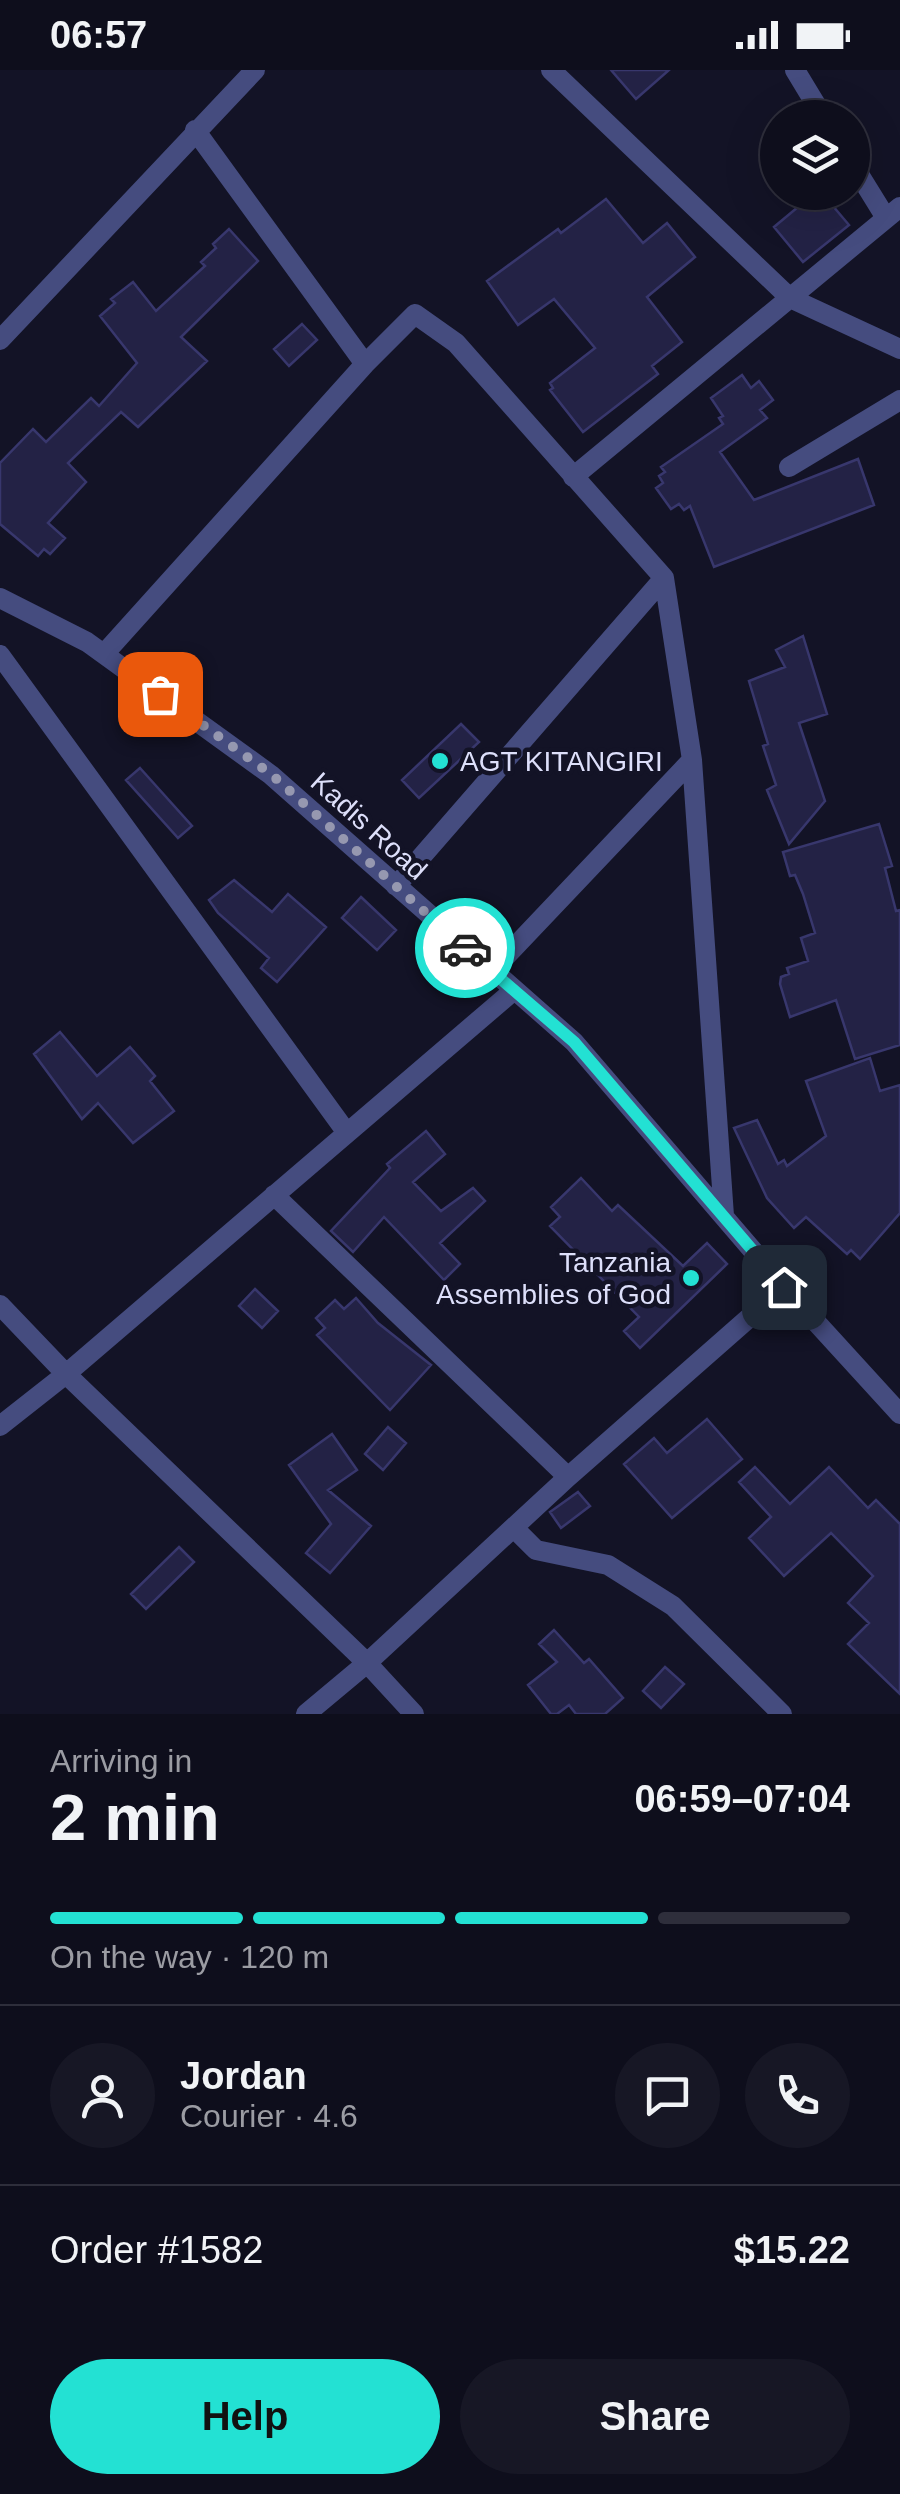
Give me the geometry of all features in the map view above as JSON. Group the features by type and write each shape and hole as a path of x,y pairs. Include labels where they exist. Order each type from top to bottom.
{"street":[{"path":"0,340 255,70"},
{"path":"552,70 790,298 900,349"},
{"path":"795,70 813,100"},
{"path":"195,130 365,364"},
{"path":"572,477 893,213 870,186"},
{"path":"104,654 365,364 415,314 456,343 664,578 692,760 724,1216"},
{"path":"789,467 900,400"},
{"path":"396,886 664,578"},
{"name":"Kadis Road","path":"0,598 87,642 272,775 574,1042 784,1287 900,1414"},
{"path":"0,655 348,1132"},
{"path":"491,972 692,760"},
{"path":"0,1426 514,992"},
{"path":"274,1195 568,1477"},
{"path":"306,1714 784,1287"},
{"path":"0,1305 66,1374 367,1663 414,1714"},
{"path":"515,1530 536,1550 608,1565 674,1606 782,1714"}],"building":[{"path":"611,70 669,70 636,99"},
{"path":"606,199 643,243 667,223 695,257 647,297 682,342 652,366 658,374 583,432 550,390 550,383 595,348 554,299 518,325 487,281"},
{"path":"794,210 836,210 849,225 803,262 774,227"},
{"path":"229,229 258,261 181,337 207,361 138,427 121,412 68,463 86,482 48,523 65,538 50,554 44,549 38,556 0,524 0,463 33,429 46,442 91,398 99,406 137,363 100,316 115,303 111,299 133,282 156,311 205,266 201,262"},
{"path":"302,324 317,340 289,366 274,349"},
{"path":"742,375 751,388 759,381 773,400 760,410 767,418 720,452 754,500 858,459 874,505 714,567 690,506 684,510 679,504 671,509 656,488 663,483 659,476 665,472 661,467 723,424 719,418 723,416 711,398"},
{"path":"803,636 827,714 799,723 825,801 789,844 767,790 776,785 749,681 785,667 776,650"},
{"name":"AGT KITANGIRI","path":"461,724 479,742 419,798 402,780"},
{"path":"140,768 192,826 178,838 126,780"},
{"path":"879,824 892,866 885,868 896,911 900,910 900,1045 855,1059 836,1000 790,1017 781,977 789,974 787,968 808,961 801,938 815,933 803,894 795,875 790,876 783,852"},
{"path":"234,880 272,912 288,894 326,927 277,982 261,968 269,958 218,913 209,900"},
{"path":"361,897 396,930 377,950 342,918"},
{"path":"60,1032 97,1076 130,1047 155,1076 150,1081 174,1111 133,1143 98,1103 82,1119 34,1054"},
{"path":"870,1058 880,1091 900,1085 900,1213 860,1259 851,1250 847,1254 806,1217 794,1228 767,1198 734,1128 757,1120 778,1164 784,1160 787,1166 826,1136 806,1081"},
{"path":"426,1131 445,1154 413,1182 441,1211 473,1188 485,1201 440,1243 460,1264 444,1280 384,1217 353,1252 331,1231 390,1168 387,1164"},
{"path":"581,1178 612,1211 618,1205 683,1266 707,1243 727,1264 640,1348 624,1331 639,1317 550,1226 560,1217 551,1207"},
{"path":"255,1289 278,1311 262,1328 239,1306"},
{"path":"356,1298 378,1323 431,1365 390,1410 317,1335 325,1328 316,1318 335,1300 344,1309"},
{"path":"707,1419 742,1459 672,1518 624,1464 654,1438 667,1453"},
{"path":"388,1427 406,1443 383,1470 365,1454"},
{"path":"332,1434 357,1470 328,1490 371,1526 330,1573 306,1553 331,1524 289,1465"},
{"path":"755,1467 790,1504 829,1467 868,1508 876,1500 900,1524 900,1694 848,1644 869,1623 848,1603 873,1576 831,1533 784,1576 749,1538 771,1517 739,1482"},
{"path":"578,1492 590,1506 561,1528 550,1512"},
{"path":"179,1547 194,1562 146,1609 131,1594"},
{"path":"554,1630 584,1663 589,1659 623,1698 605,1714 576,1714 569,1705 551,1714 528,1685 557,1662 539,1644"},
{"path":"665,1667 684,1684 661,1708 643,1691"}],"way so far":[{"path":"160,694 272,775 465,948"}],"place":[{"name":"AGT KITANGIRI","path":"440,761"},
{"name":"Tanzania Assemblies of God","path":"691,1278"}],"route":[{"path":"465,948 574,1042 784,1287"}]}
